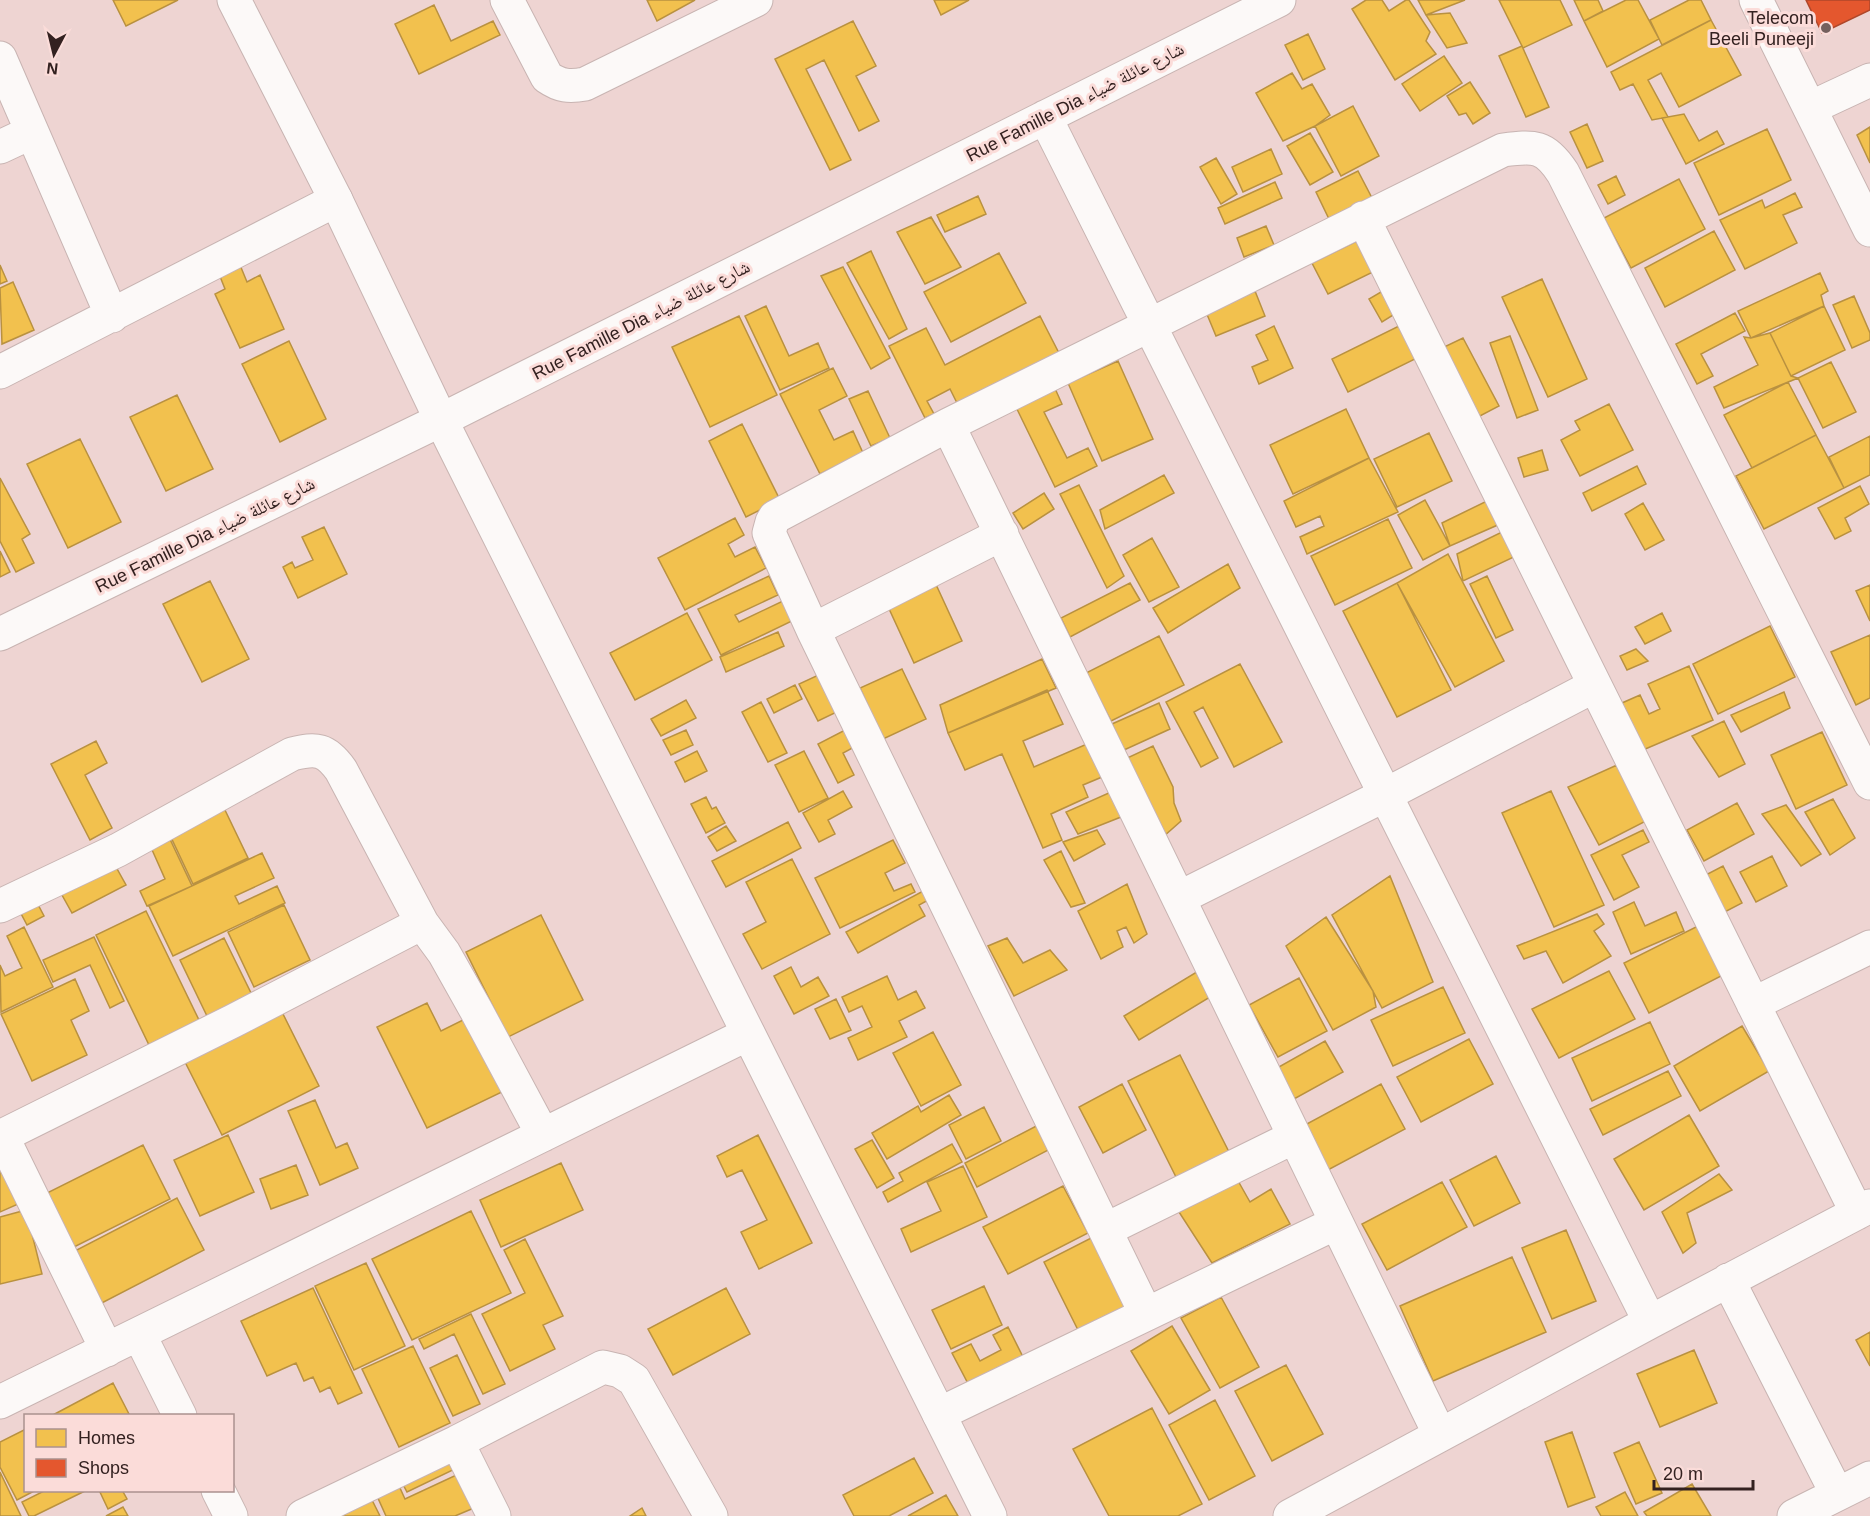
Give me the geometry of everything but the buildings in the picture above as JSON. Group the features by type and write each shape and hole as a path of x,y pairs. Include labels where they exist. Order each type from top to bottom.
{"street":[{"path":"234,0 336,200 441,420 990,1516"},
{"path":"507,0 547,77 558,84 571,86 585,84 756,0"},
{"name":"Rue Famille Dia شارع عائلة ضياء","path":"0,634 441,420 1279,0"},
{"path":"1756,0 1870,230"},
{"path":"0,58 112,316"},
{"path":"1810,108 1870,80"},
{"path":"1045,117 1650,1322"},
{"path":"0,147 32,132"},
{"path":"1146,1314 813,630 769,533 771,522 780,513 1149,324 1503,150 1537,147 1553,157 1569,183 1870,783"},
{"path":"0,372 336,200"},
{"path":"1290,1516 1728,1280 1863,1210 1753,1004 1363,218"},
{"path":"948,425 1440,1436"},
{"path":"813,630 1002,534"},
{"path":"1179,898 1385,795 1594,686"},
{"path":"0,906 118,850 292,754 312,749 330,756 341,770 422,923 444,953 543,1135"},
{"path":"106,1350 1,1136 233,1021 422,923"},
{"path":"1753,1004 1870,947"},
{"path":"0,1402 748,1034"},
{"path":"1105,1230 1294,1137"},
{"path":"939,1414 1336,1223"},
{"path":"1728,1280 1837,1494"},
{"path":"139,1334 179,1414"},
{"path":"303,1516 457,1443 603,1367 620,1371 634,1380 711,1516"},
{"path":"457,1443 494,1516"},
{"path":"1794,1516 1870,1478"},
{"path":"219,1492 231,1516"}],"place":[{"name":"Telecom Beeli Puneeji","path":"1826,28"}]}
